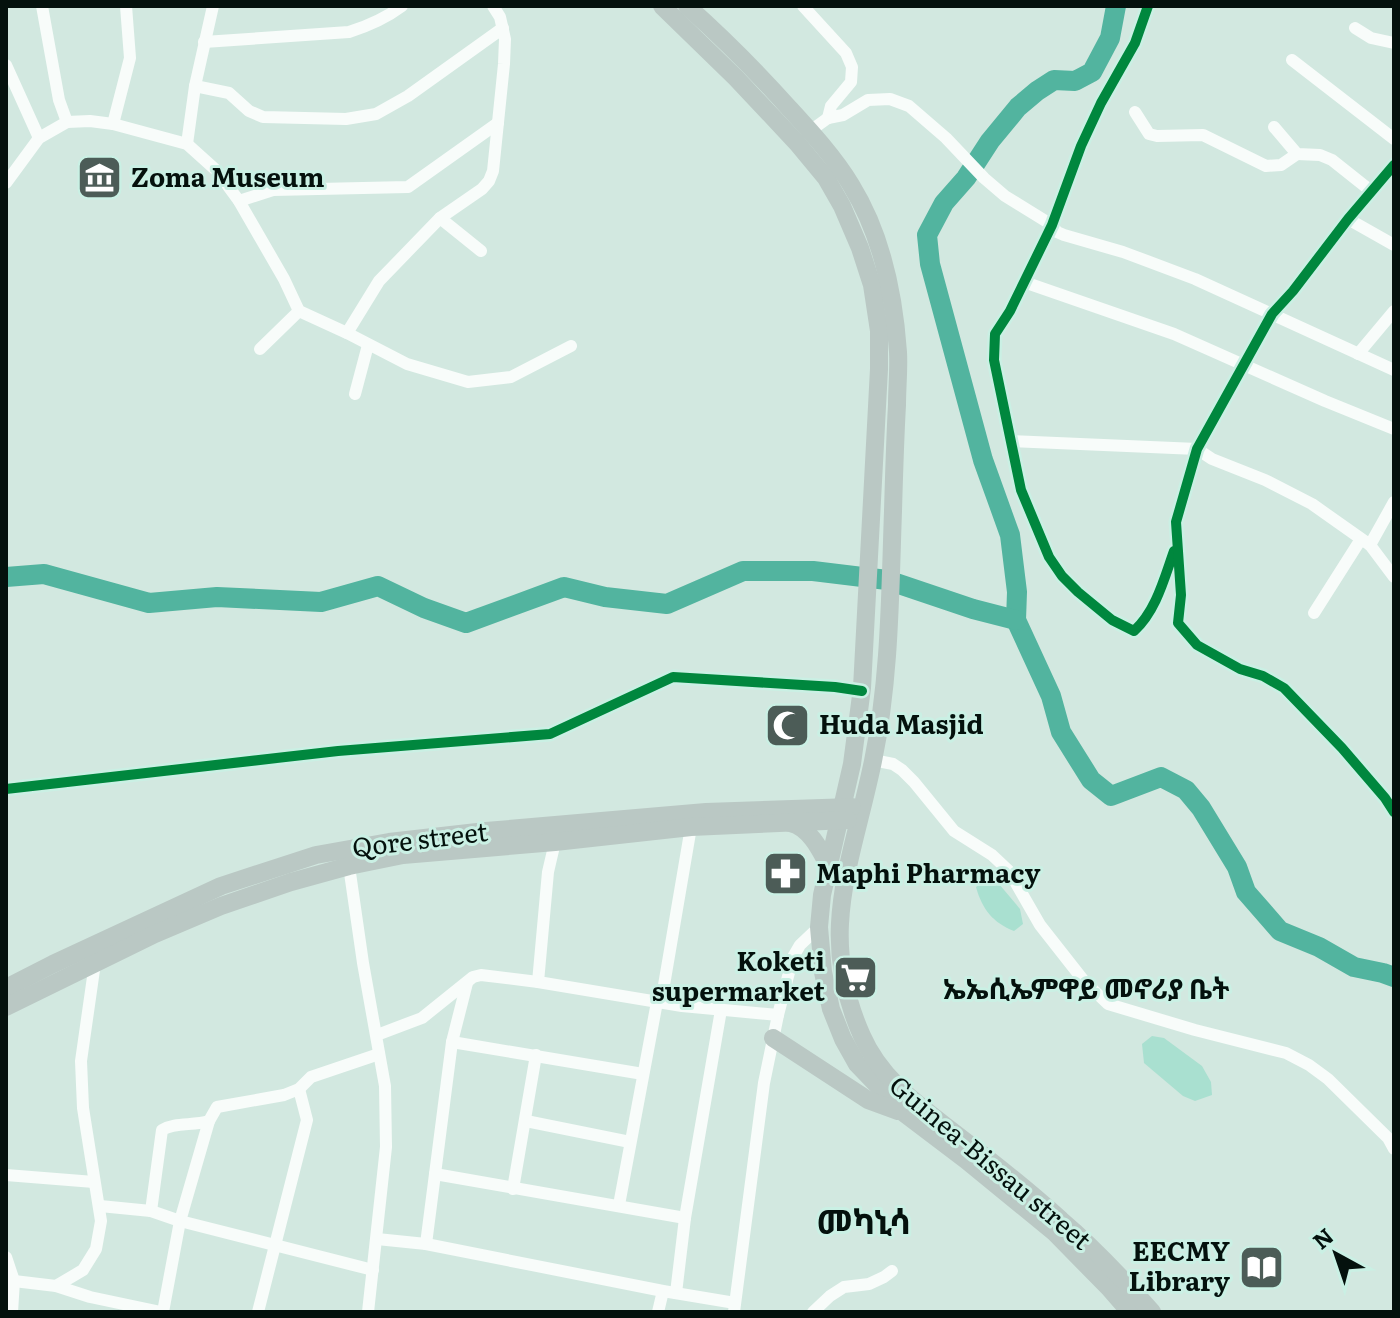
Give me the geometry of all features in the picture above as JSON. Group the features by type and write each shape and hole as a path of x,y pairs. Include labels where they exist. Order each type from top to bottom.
{"main road":[{"path":"662,6 736,78 826,178 842,206 872,285 879,331 879,369 862,691 855,748 828,865 819,927 829,997 843,1039 857,1064 904,1113 1054,1232 1130,1312"},
{"name":"Guinea-Bissau street","path":"687,6 731,45 810,131 853,187 875,235 887,271 894,309 899,356 890,622 884,692 873,760 842,891 839,930 841,966 849,1004 863,1039 880,1069 906,1096 1062,1220 1152,1312"},
{"path":"803,809 834,799 848,780"},
{"name":"Qore street","path":"6,988 155,934 389,842 706,812 803,809 840,814"},
{"name":"Qore street","path":"351,857 555,842 860,813"},
{"path":"783,822 797,824 817,844 828,865"},
{"name":"Qore street","path":"6,1007 92,955"},
{"path":"773,1038 868,1100 904,1113"}],"street":[{"path":"42,6 59,100 67,122"},
{"path":"113,124 130,58 126,6"},
{"path":"187,144 195,86 213,6"},
{"path":"204,42 349,32 369,25 402,6"},
{"path":"347,333 379,281 440,218 489,181 493,171 505,39 500,17 493,6"},
{"path":"803,6 846,53 852,67 851,82 831,106 828,118"},
{"path":"1148,6 1135,43 1081,146 1052,225 995,334 994,360 1021,490 1049,557 1062,576 1112,620 1134,631 1146,620 1176,544"},
{"path":"195,86 229,93 249,111 263,117 346,119 376,114 408,96 503,28"},
{"path":"1355,28 1371,38 1394,43"},
{"path":"1292,60 1394,139"},
{"path":"6,65 39,138"},
{"path":"810,131 828,118 843,115 868,100 890,99 909,106 1005,196 1052,225 1057,232 1195,279 1394,370"},
{"path":"1135,112 1149,134 1203,135 1266,166 1281,165 1297,154 1320,155 1332,160 1371,191"},
{"path":"6,183 10,167 39,138 67,122 113,124 187,144 217,171 239,201 299,311 407,364 468,382 511,377 571,346"},
{"path":"239,201 273,190 408,187 498,123"},
{"path":"1274,127 1297,154"},
{"path":"1394,165 1388,182 1371,191 1272,314 1197,449 1176,522 1181,595 1178,623 1189,638 1240,669 1263,676 1284,688 1342,748 1394,812"},
{"path":"440,218 481,251"},
{"path":"1348,219 1394,245"},
{"path":"1024,282 1174,334 1394,429"},
{"path":"260,349 299,311"},
{"path":"1358,354 1394,311"},
{"path":"355,394 368,345"},
{"path":"1012,441 1197,449 1212,459 1265,480 1312,504 1365,542 1394,577"},
{"path":"1314,613 1394,502"},
{"path":"6,789 338,751 550,734 673,677 862,691"},
{"path":"873,760 893,764 902,770 954,831 992,855 1009,871 1048,935 1084,981 1108,1004 1286,1053 1328,1079 1388,1138 1394,1149"},
{"path":"619,1205 657,1002 663,991 691,827"},
{"path":"538,982 548,872 555,842"},
{"path":"351,857 363,963 385,1086 386,1147 368,1312"},
{"path":"377,1239 426,1244 669,1292 734,1308 764,1083 778,1015 793,957 800,945 819,927"},
{"path":"56,1286 83,1270 96,1249 101,1221 83,1108 81,1061 92,955"},
{"path":"377,1035 422,1018 473,977 481,975 682,1006 778,1015"},
{"path":"426,1244 452,1042 467,983"},
{"path":"658,1312 669,1292 685,1218 721,1010"},
{"path":"452,1042 643,1074"},
{"path":"14,1281 56,1286 90,1297 162,1312 180,1221 209,1121 217,1107 262,1100 299,1089 311,1077 379,1054"},
{"path":"513,1189 536,1055"},
{"path":"258,1312 307,1120 299,1089"},
{"path":"151,1211 162,1130 169,1126 198,1125 209,1121"},
{"path":"526,1121 630,1142"},
{"path":"435,1174 685,1218"},
{"path":"6,1175 94,1182"},
{"path":"100,1206 151,1211 373,1270"},
{"path":"6,1257 14,1281 10,1306"},
{"path":"813,1312 844,1287 869,1284 892,1271"}],"green space":[{"path":"985,880 999,884 1020,909 1023,924 1014,931 1000,924 985,908 976,887"},
{"path":"1152,1036 1164,1038 1202,1066 1211,1082 1212,1095 1195,1101 1183,1096 1144,1063 1142,1044"}],"waterway":[{"path":"1116,6 1110,38 1092,72 1075,81 1054,80 1018,107 944,203 927,235 930,264 983,460 1010,535 1017,592 1016,620 1051,696 1061,732 1091,780 1111,796 1161,777 1186,790 1201,808 1237,867 1246,892 1280,931 1319,947 1354,967 1394,977"},
{"path":"6,577 44,574 149,603 217,597 321,602 378,586 424,608 466,623 564,587 605,597 667,604 743,571 813,571 887,580 1016,620"}],"cycle path":[{"path":"1148,6 1135,43 1081,146 1052,225 1010,311 995,334 994,360 1021,490 1049,557 1062,576 1112,620 1134,631 1154,604 1174,551"},
{"path":"1394,165 1272,314 1197,449 1176,522 1181,595 1178,623 1197,645 1240,669 1263,676 1284,688 1342,748 1394,812"},
{"path":"6,789 338,751 550,734 673,677 862,691"}],"place":[{"name":"Zoma Museum","path":"100,178"},
{"name":"Huda Masjid","path":"788,725"},
{"name":"Maphi Pharmacy","path":"785,874"},
{"name":"Koketi supermarket","path":"856,977"},
{"name":"EECMY Library","path":"1261,1267"}],"district":[{"name":"ኤኤሲኤምዋይ መኖሪያ ቤት","path":"1086,989"},
{"name":"መካኒሳ","path":"864,1222"}]}
